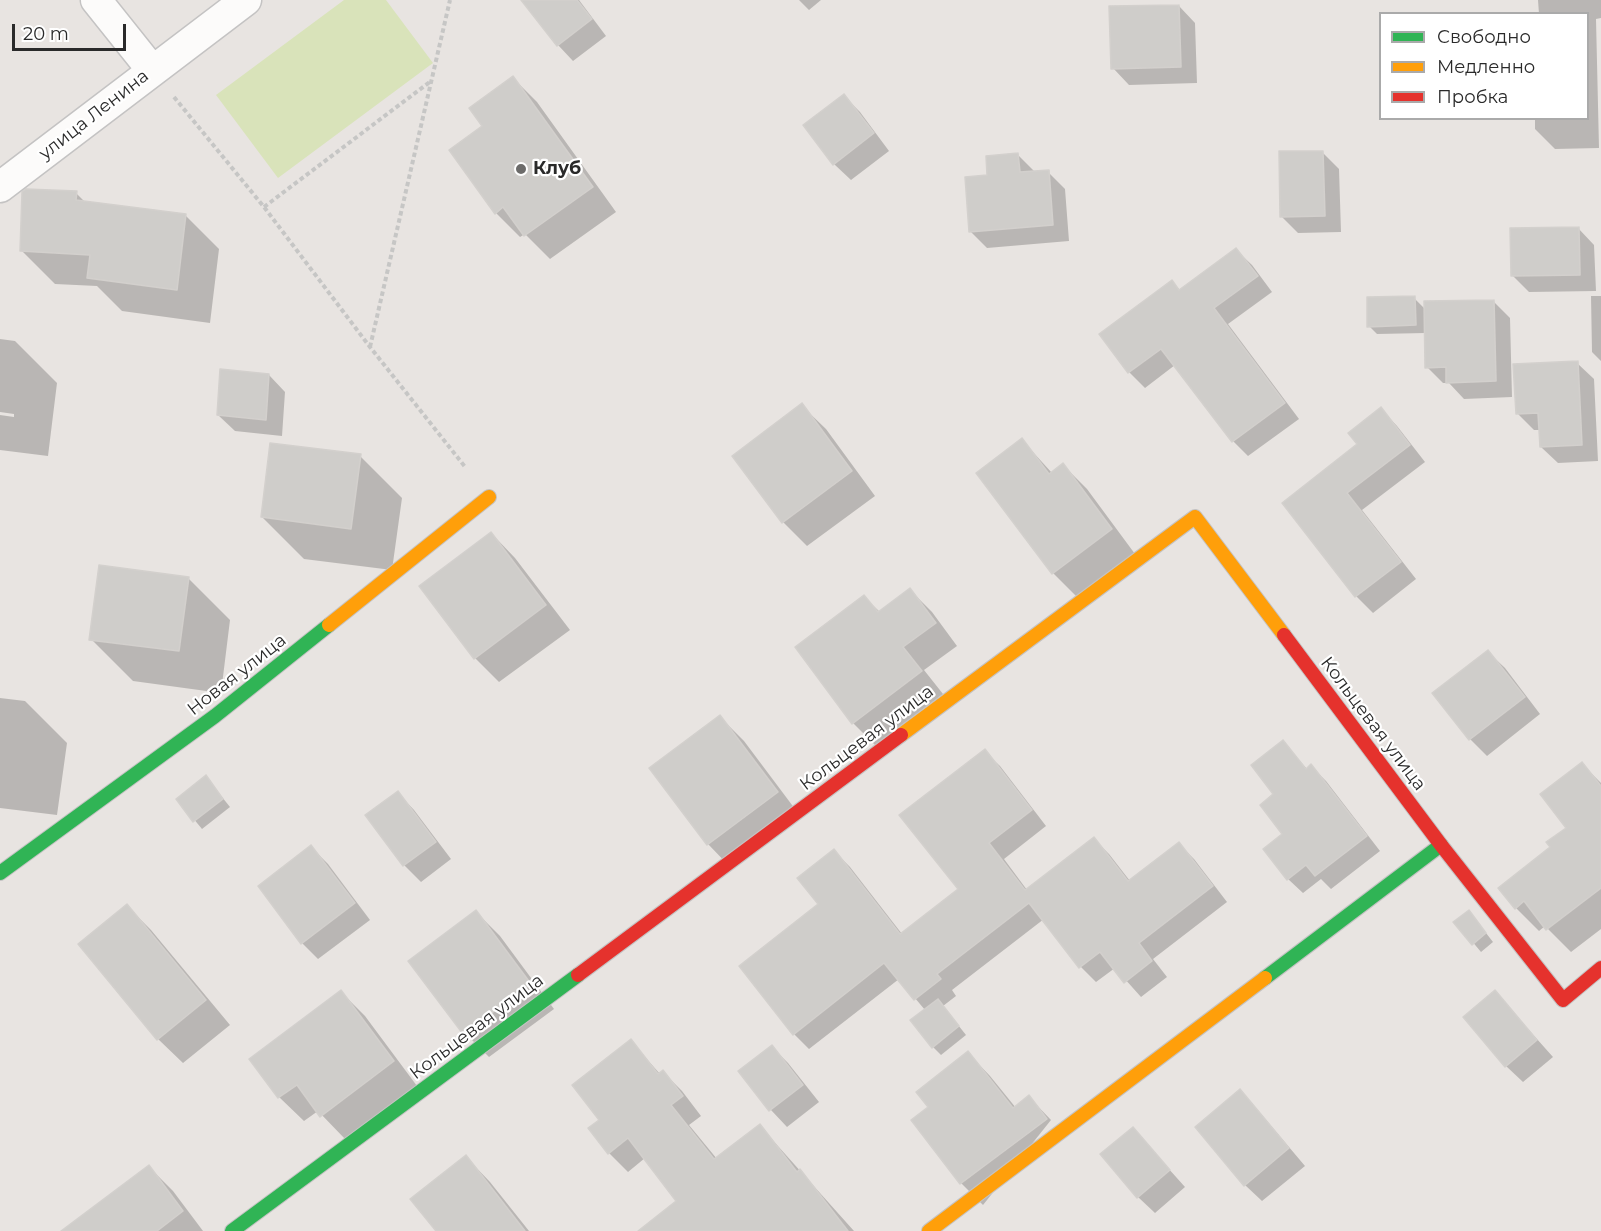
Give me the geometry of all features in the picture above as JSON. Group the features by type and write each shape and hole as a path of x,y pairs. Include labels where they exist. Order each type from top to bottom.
{"street":[{"path":"96,0 152,70"},
{"name":"улица Ленина","path":"0,188 246,0"},
{"name":"Новая улица","path":"0,873 215,716 489,497"},
{"name":"Кольцевая улица","path":"232,1231 1195,518 1441,845 1563,1000 1601,968"},
{"path":"929,1231 1441,845"}],"path":[{"path":"370,347 450,0"},
{"path":"152,70 264,207 370,347 489,497"},
{"path":"264,207 431,81"}],"green space":[{"path":"344,0 386,0 433,63 278,178 216,95"}],"building":[{"path":"521,0 577,0 592,19 557,46"},
{"path":"1179,5 1181,67 1111,69 1109,6"},
{"name":"Клуб","path":"513,76 593,187 524,236 503,207 495,214 449,150 482,126 469,108"},
{"path":"844,94 874,133 833,165 803,125"},
{"path":"1279,151 1323,151 1325,216 1280,217"},
{"path":"1018,153 1020,172 1049,170 1053,225 969,232 965,177 987,175 986,156"},
{"path":"26,189 77,191 76,200 186,214 177,290 87,278 90,255 20,251 22,192"},
{"path":"1579,227 1580,275 1511,276 1510,228"},
{"path":"1236,248 1258,276 1214,308 1285,403 1232,442 1161,349 1128,373 1099,334 1172,280 1179,290"},
{"path":"1415,296 1416,325 1367,327 1367,297"},
{"path":"1494,300 1496,381 1446,383 1446,367 1425,368 1424,301"},
{"path":"1578,361 1582,445 1540,447 1538,413 1516,414 1513,364"},
{"path":"220,369 269,374 266,420 217,415"},
{"path":"802,403 852,471 782,523 732,456"},
{"path":"1381,407 1410,445 1347,493 1401,562 1355,597 1282,503 1357,444 1348,433"},
{"path":"1022,438 1049,474 1063,463 1112,529 1052,574 976,473"},
{"path":"270,443 361,454 351,529 261,517"},
{"path":"491,532 546,605 474,659 419,586"},
{"path":"99,565 189,577 179,651 89,640"},
{"path":"910,588 936,623 903,647 922,671 852,724 795,647 864,595 878,612"},
{"path":"1488,650 1525,697 1469,740 1432,693"},
{"path":"720,715 778,792 707,845 649,768"},
{"path":"1283,740 1306,769 1311,764 1367,836 1315,876 1306,865 1287,880 1263,849 1282,834 1260,805 1273,794 1251,765"},
{"path":"985,749 1032,810 989,843 1025,890 1094,837 1128,881 1179,842 1213,886 1139,943 1152,961 1124,983 1100,952 1079,968 1029,903 937,974 941,979 914,1000 884,963 793,1035 739,966 818,904 797,878 834,849 900,934 958,889 899,815"},
{"path":"1582,762 1601,786 1601,888 1546,930 1524,901 1515,909 1498,888 1550,847 1546,842 1566,828 1540,794"},
{"path":"206,775 223,799 193,822 176,799"},
{"path":"398,791 436,842 403,866 365,815"},
{"path":"311,845 355,903 301,944 258,886"},
{"path":"127,904 206,1000 157,1040 78,944"},
{"path":"476,910 531,984 463,1034 408,961"},
{"path":"1469,910 1486,933 1472,945 1453,922"},
{"path":"341,990 394,1061 320,1117 297,1085 278,1098 249,1059"},
{"path":"1495,990 1537,1040 1505,1067 1463,1017"},
{"path":"938,999 959,1026 932,1048 910,1020"},
{"path":"631,1039 658,1074 663,1070 683,1096 671,1105 714,1159 760,1124 797,1172 800,1169 848,1231 638,1231 676,1201 628,1138 608,1154 588,1128 599,1120 572,1085"},
{"path":"772,1045 803,1085 769,1111 738,1071"},
{"path":"968,1051 1013,1108 1029,1095 1047,1119 960,1184 911,1120 928,1107 916,1092"},
{"path":"1240,1089 1289,1148 1244,1186 1195,1127"},
{"path":"1133,1127 1170,1170 1137,1198 1100,1154"},
{"path":"466,1155 525,1231 436,1231 410,1199"},
{"path":"149,1165 183,1211 157,1231 61,1231"}],"traffic: fast":[{"path":"0,873 215,716 329,625"},
{"path":"1265,978 1441,845"},
{"path":"232,1231 578,975"}],"traffic: slow":[{"path":"329,625 489,497"},
{"path":"901,735 1195,517 1284,635"},
{"path":"929,1231 1265,978"}],"traffic: jam":[{"path":"1284,635 1441,845 1563,1000 1601,968"},
{"path":"578,975 901,735"}],"place":[{"name":"Клуб","path":"521,169"}]}
